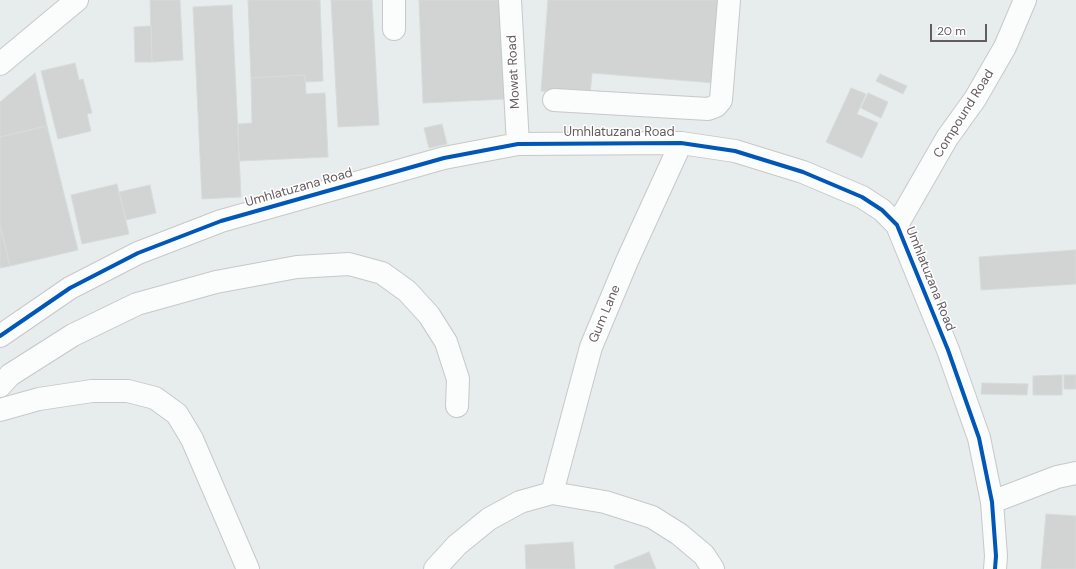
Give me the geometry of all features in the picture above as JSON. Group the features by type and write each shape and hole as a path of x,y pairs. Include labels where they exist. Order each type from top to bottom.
{"street":[{"path":"0,64 77,0"},
{"path":"394,0 394,29"},
{"name":"Mowat Road","path":"510,0 518,144"},
{"path":"554,100 708,109 716,106 721,100 729,0"},
{"name":"Compound Road","path":"897,225 948,138 976,99 1005,47 1025,0"},
{"name":"Umhlatuzana Road","path":"0,336 70,288 138,253 221,221 444,158 518,144 680,143 735,151 803,172 862,197 882,210 897,225 948,350 979,438 992,502 996,556 995,569"},
{"name":"Gum Lane","path":"552,493 591,347 627,261 680,143"},
{"path":"0,386 10,375 73,335 137,304 216,282 297,267 348,264 382,273 407,291 430,315 446,342 458,379 457,406"},
{"path":"0,410 39,399 92,391 128,391 155,398 177,414 192,439 248,569"},
{"path":"992,502 1056,478 1076,473"},
{"path":"435,569 457,545 490,519 520,502 552,493 605,502 652,517 679,534 704,555 713,569"}],"building":[{"path":"150,0 180,0 183,60 152,62"},
{"path":"248,0 320,0 323,81 305,82 305,75 251,78"},
{"path":"331,0 372,0 379,125 338,127"},
{"path":"419,0 503,0 507,99 423,103"},
{"path":"548,0 721,0 714,83 592,73 590,95 541,91"},
{"path":"232,5 241,197 202,199 193,7"},
{"path":"151,26 152,62 135,62 134,27"},
{"path":"75,63 79,80 83,79 92,113 87,114 91,131 58,139 41,71"},
{"path":"35,73 47,126 0,137 0,102"},
{"path":"880,74 907,86 903,94 876,81"},
{"path":"305,75 306,94 325,93 328,157 239,161 238,124 252,123 251,78"},
{"path":"851,88 866,94 857,114 878,123 862,158 826,142"},
{"path":"868,93 888,102 881,118 861,108"},
{"path":"442,124 447,144 429,148 424,128"},
{"path":"47,126 78,250 10,266 0,225 0,137"},
{"path":"117,184 129,234 82,244 71,195"},
{"path":"150,185 156,213 126,220 119,192"},
{"path":"0,225 10,266 0,268"},
{"path":"1076,250 1076,284 981,290 979,257"},
{"path":"1062,375 1062,395 1033,395 1033,376"},
{"path":"1064,375 1076,375 1076,389 1064,389"},
{"path":"982,383 1028,384 1027,395 981,394"},
{"path":"1046,514 1076,516 1076,569 1041,569"},
{"path":"573,542 575,569 526,569 525,545"},
{"path":"649,552 656,569 615,569 614,566"}],"cycle path":[{"path":"0,336 70,288 138,253 221,221 444,158 518,144 681,143 735,151 803,172 862,197 882,210 897,225 948,350 979,438 992,502 996,556 995,569"}]}
